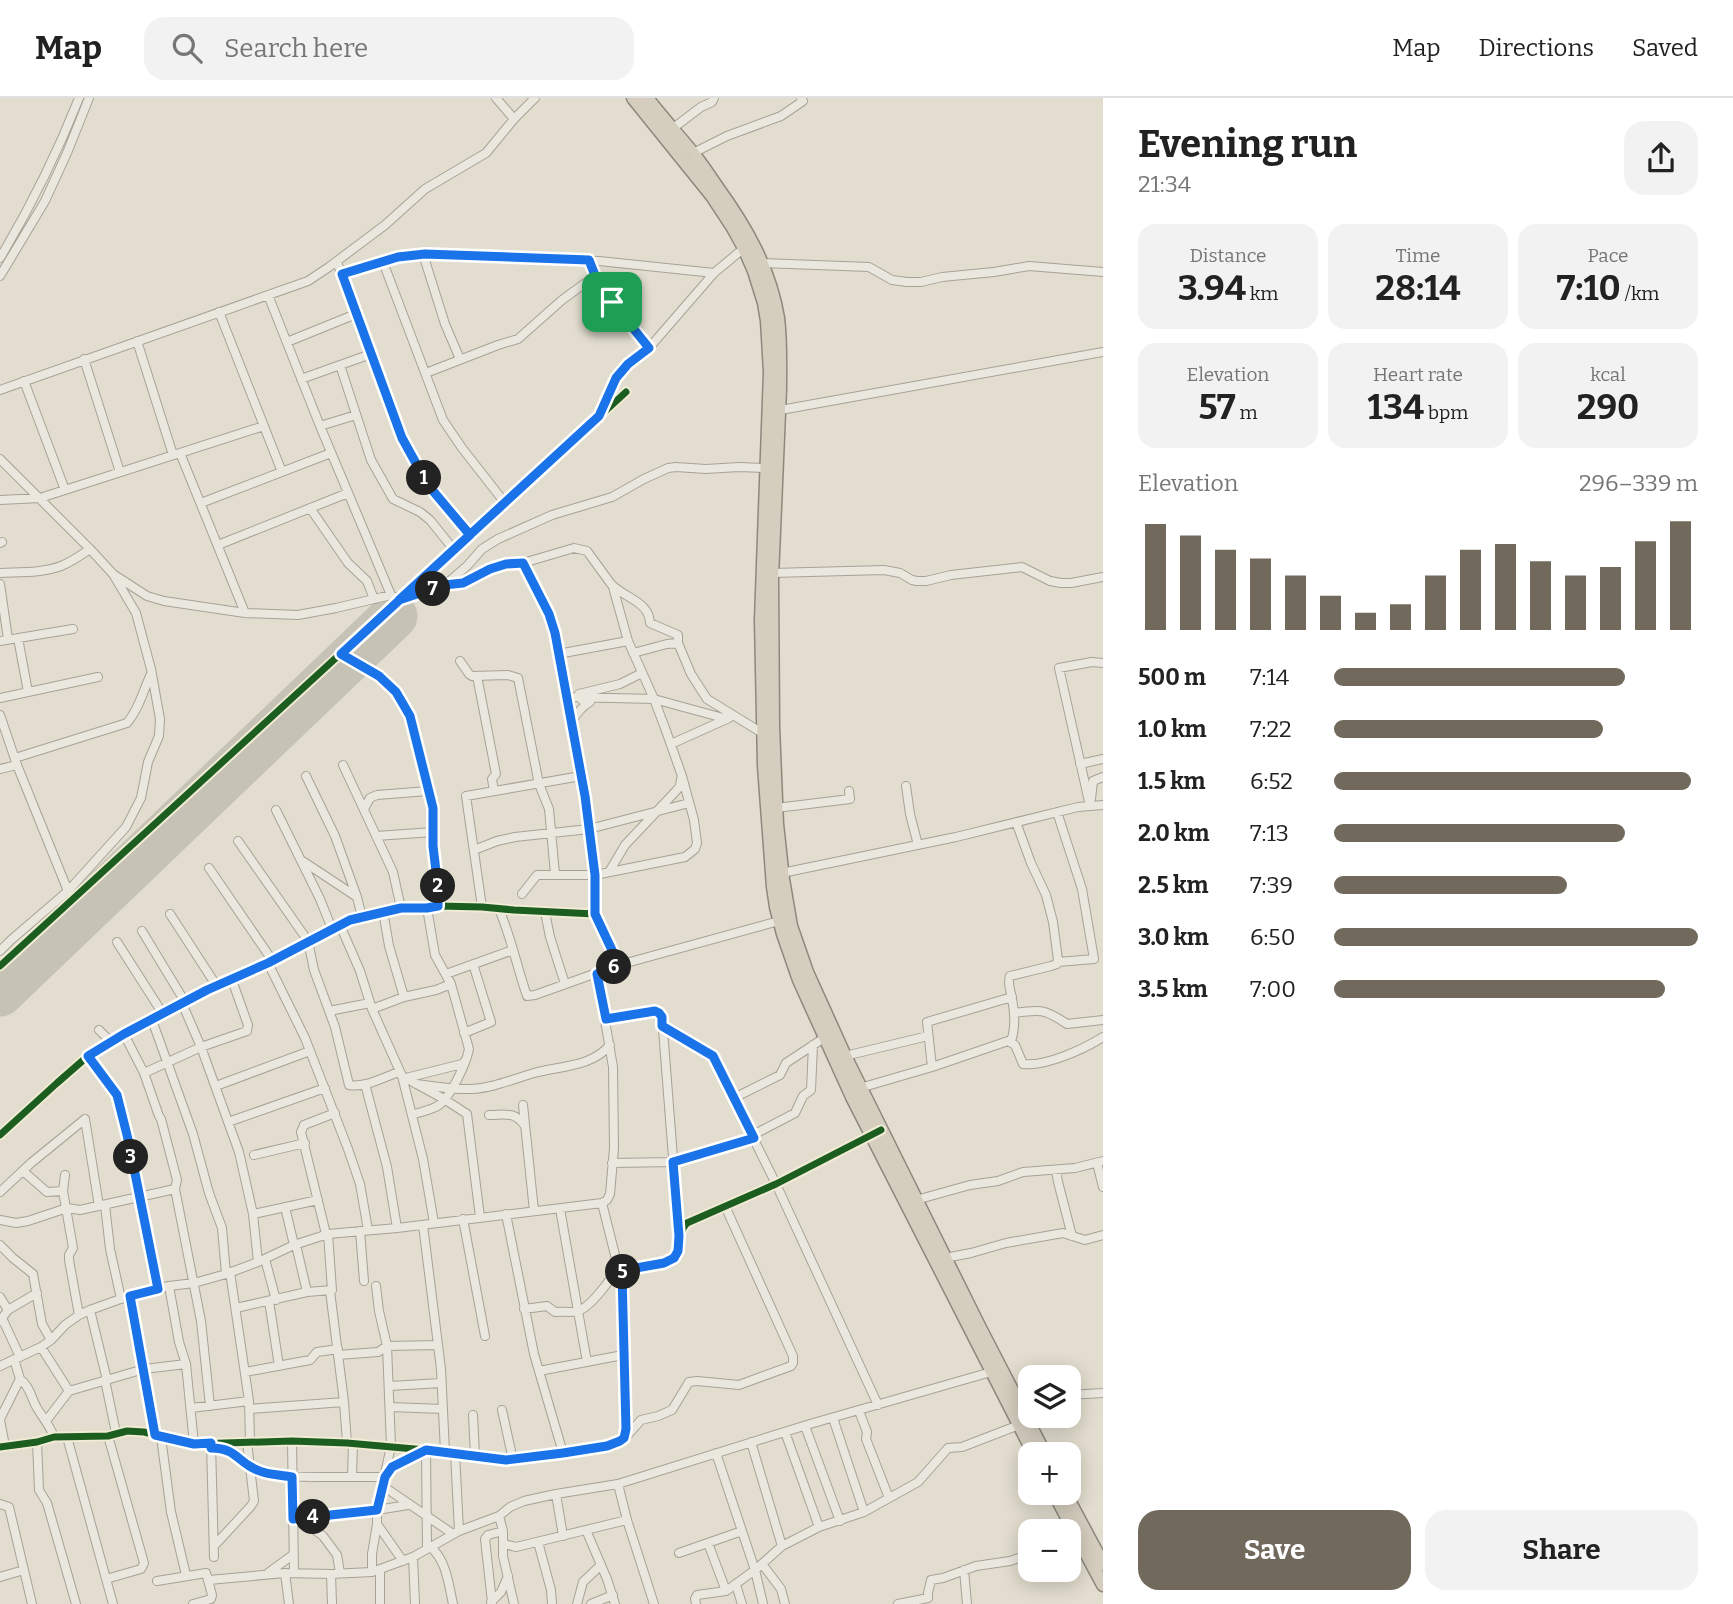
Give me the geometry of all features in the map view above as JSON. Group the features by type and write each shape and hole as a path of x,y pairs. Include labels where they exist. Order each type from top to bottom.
{"highway":[{"path":"633,98 725,215 744,248 760,287 767,321 774,411 772,661 776,808 788,913 801,957 860,1088 876,1132 1018,1425"},
{"path":"646,98 693,153 741,223 762,263 778,321 780,357 766,468 761,620 769,850 779,921 824,1038 916,1199 945,1258 1018,1388"},
{"path":"1071,1505 1103,1564"},
{"path":"1081,1550 1103,1585"}],"street":[{"path":"0,258 46,176 79,98"},
{"path":"0,276 45,201 89,98"},
{"path":"495,98 514,119"},
{"path":"0,390 308,281 385,225 425,189 486,153 535,98"},
{"path":"671,130 714,98"},
{"path":"693,153 727,136 781,116 805,99"},
{"path":"599,416 616,378 628,364 649,348 714,273 744,248"},
{"path":"342,274 398,257 423,254 589,260 714,273"},
{"path":"423,254 445,324 460,359"},
{"path":"589,260 595,276 612,302 649,348"},
{"path":"337,261 402,438 428,485 470,535"},
{"path":"383,261 443,419 505,503"},
{"path":"762,263 869,267 892,280 907,282 1029,266 1103,272"},
{"path":"426,373 518,340 562,300 595,276"},
{"path":"268,295 331,453 395,597"},
{"path":"219,312 282,472"},
{"path":"287,342 356,314"},
{"path":"138,341 177,454 201,503 246,613"},
{"path":"774,411 1103,352"},
{"path":"301,379 371,354"},
{"path":"84,359 120,472"},
{"path":"340,365 372,460 393,499 430,520 454,550"},
{"path":"24,381 65,490"},
{"path":"0,966 341,654 395,597 454,550 626,392"},
{"path":"320,426 356,415"},
{"path":"0,500 40,498 264,426"},
{"path":"201,503 331,453"},
{"path":"0,459 113,574 136,613 160,719 159,736 148,762 141,798 126,827 68,891 0,951"},
{"path":"444,585 498,539 552,515 612,497 668,468 766,468"},
{"path":"218,545 348,493"},
{"path":"310,508 348,562 367,581 373,599"},
{"path":"113,574 147,596 164,601 246,613 298,615 463,583 490,569 523,563 574,548 587,551 614,587 645,609 650,623 678,635 678,643 691,674 707,699 730,717 764,734"},
{"path":"0,573 61,566 90,549"},
{"path":"523,563 549,614 555,633 589,829 595,875 595,914 619,965"},
{"path":"772,573 884,570 900,573 912,580 926,581 951,575 1022,567 1050,581 1061,583 1103,577"},
{"path":"0,584 4,640 73,629"},
{"path":"522,894 537,875 595,875 685,857 695,849 697,843 682,775 654,699 628,641 614,587"},
{"path":"18,638 29,692"},
{"path":"558,654 628,641"},
{"path":"633,653 678,643"},
{"path":"341,654 379,676 401,698 410,716 433,808 438,906"},
{"path":"460,661 468,674 508,675 518,678 539,784 550,809 555,874"},
{"path":"1090,806 1059,668 1092,662 1103,663"},
{"path":"568,697 620,684 642,673"},
{"path":"0,769 127,723 136,712 151,674"},
{"path":"477,676 496,774 492,779 494,791"},
{"path":"0,698 98,677"},
{"path":"568,697 654,699 730,717"},
{"path":"568,697 590,702 571,723"},
{"path":"0,715 68,891"},
{"path":"670,744 730,717"},
{"path":"1080,764 1103,760"},
{"path":"343,765 393,872 401,908"},
{"path":"608,872 625,845 680,786 682,775"},
{"path":"306,776 335,836 362,917"},
{"path":"482,907 466,796 581,776"},
{"path":"1090,806 1093,781 1103,777"},
{"path":"906,786 918,845"},
{"path":"364,809 370,798 377,795 428,791"},
{"path":"776,808 849,799 849,791"},
{"path":"474,850 515,837 589,829 689,803"},
{"path":"782,873 918,845 1057,812 1103,805"},
{"path":"276,810 360,971 371,1006 402,1075 423,1159 434,1223"},
{"path":"1011,1041 1016,1028 1008,980 1010,976 1058,962 1099,959 1082,889 1057,812"},
{"path":"1016,822 1046,895 1058,962"},
{"path":"376,836 433,832"},
{"path":"238,841 308,941 314,970 335,1027 349,1085 356,1086 462,1064 465,1061"},
{"path":"301,860 357,897"},
{"path":"209,868 270,962 335,1114 360,1184 364,1281"},
{"path":"0,1135 88,1056 124,1034 216,985 232,980 336,927 362,917 401,908 438,906 595,914"},
{"path":"412,1115 438,1105 444,1099 452,1088 469,1049 451,984 436,955 427,908"},
{"path":"499,909 527,996 619,965 779,921"},
{"path":"383,911 389,946 404,997"},
{"path":"545,912 565,985"},
{"path":"170,914 216,985"},
{"path":"142,931 184,1003 239,1152 272,1300 279,1366"},
{"path":"117,942 163,1014"},
{"path":"446,974 513,950"},
{"path":"464,1033 491,1022 473,964"},
{"path":"0,1354 2,1365 41,1347 65,1325 90,1310 169,1286 194,1283 228,1273 327,1234 560,1209 607,1200 610,1194 612,1163 613,1080 610,1045 597,974"},
{"path":"144,1073 201,1047 247,1031 232,980"},
{"path":"329,1011 371,1006 451,984"},
{"path":"932,1067 927,1022 1012,997"},
{"path":"1014,1013 1036,1009 1050,1012 1067,1024 1103,1020"},
{"path":"606,1019 655,1011 662,1017 679,1236 678,1251 674,1258 664,1263 625,1270 622,1274 626,1429 624,1438"},
{"path":"152,1020 193,1135 209,1194 222,1228 245,1371 254,1502 214,1546"},
{"path":"662,1026 713,1056 776,1184 878,1405"},
{"path":"99,1030 111,1042"},
{"path":"124,1034 144,1073 161,1119 177,1180 175,1189 201,1321 210,1406"},
{"path":"845,1056 928,1036"},
{"path":"1011,1041 1023,1064 1027,1065 1081,1051 1103,1037"},
{"path":"734,1098 780,1075 786,1063 824,1038"},
{"path":"860,1088 1011,1041"},
{"path":"416,1084 467,1090 488,1088 537,1072 583,1062 603,1053 610,1045"},
{"path":"612,1163 673,1162 753,1137 795,1113 803,1096 812,1087 813,1045"},
{"path":"216,1086 310,1051"},
{"path":"88,1056 117,1095 158,1289"},
{"path":"402,1075 464,1110 468,1118 480,1217"},
{"path":"365,1084 387,1167 397,1228"},
{"path":"228,1122 325,1088"},
{"path":"523,1105 534,1211"},
{"path":"335,1114 304,1125 301,1132 327,1234 333,1287 330,1290 352,1477"},
{"path":"489,1115 513,1115 525,1126"},
{"path":"0,1192 85,1119 110,1249 144,1369 171,1512 186,1575"},
{"path":"679,1236 687,1223 776,1184 876,1132"},
{"path":"254,1155 305,1143"},
{"path":"916,1199 998,1181 1023,1172 1075,1168 1100,1162 1103,1187"},
{"path":"1056,1170 1072,1236"},
{"path":"23,1171 47,1192 63,1191"},
{"path":"65,1175 63,1191 73,1248 69,1260 79,1315"},
{"path":"0,1220 28,1222 67,1208 80,1210 175,1189"},
{"path":"253,1214 318,1200"},
{"path":"524,1309 547,1306 555,1312 579,1311 590,1303 616,1272 602,1203"},
{"path":"0,1297 20,1379 0,1420 3,1446 54,1437 127,1431 144,1432 194,1444 292,1441 350,1443 513,1460 607,1446 620,1441 641,1420 671,1410 689,1382 739,1385 791,1366 793,1356 725,1206"},
{"path":"285,1207 307,1292"},
{"path":"560,1209 587,1362"},
{"path":"506,1214 524,1309 563,1453"},
{"path":"463,1219 485,1336"},
{"path":"423,1225 438,1346 445,1452"},
{"path":"945,1258 1063,1233 1084,1240 1103,1235"},
{"path":"0,1245 33,1274 43,1324 51,1340"},
{"path":"169,1286 179,1342 186,1364 194,1444"},
{"path":"376,1286 387,1346 391,1446 377,1510 372,1555 380,1604"},
{"path":"236,1308 307,1292 330,1290"},
{"path":"3,1316 37,1293"},
{"path":"90,1310 106,1380 112,1434 144,1563 141,1569 106,1579"},
{"path":"245,1371 310,1360 317,1352 377,1352 387,1346 438,1346"},
{"path":"41,1347 69,1391"},
{"path":"539,1371 623,1355"},
{"path":"46,1421 69,1391 144,1369 186,1364"},
{"path":"209,1580 268,1574 336,1574 376,1570 408,1559 456,1532 499,1516 524,1501 556,1493 618,1484 991,1372"},
{"path":"20,1379 26,1385 54,1437"},
{"path":"390,1386 441,1383"},
{"path":"1081,1395 1103,1394"},
{"path":"191,1408 344,1402"},
{"path":"390,1407 443,1409"},
{"path":"502,1410 513,1460"},
{"path":"859,1410 867,1432 866,1439 889,1498"},
{"path":"473,1415 475,1456"},
{"path":"833,1418 864,1512"},
{"path":"696,1604 697,1595 726,1591 782,1546 819,1527 864,1512 918,1482 948,1448 962,1447 1018,1425"},
{"path":"805,1426 840,1521"},
{"path":"785,1432 819,1527"},
{"path":"67,1437 113,1604"},
{"path":"289,1604 297,1519 292,1477 292,1441"},
{"path":"37,1442 38,1490 47,1503 76,1604"},
{"path":"751,1442 782,1546"},
{"path":"211,1445 232,1451 250,1467 264,1473 292,1477 352,1477 384,1481 408,1505 456,1532"},
{"path":"211,1445 214,1557"},
{"path":"384,1481 397,1463 426,1450"},
{"path":"426,1450 429,1547 441,1559 453,1604"},
{"path":"455,1453 456,1532"},
{"path":"716,1453 742,1531 759,1567 764,1604"},
{"path":"618,1484 654,1604"},
{"path":"556,1493 564,1536"},
{"path":"0,1504 9,1507 32,1604"},
{"path":"297,1519 408,1505"},
{"path":"499,1516 503,1531 503,1556 514,1604"},
{"path":"297,1519 323,1536 338,1557 332,1604"},
{"path":"504,1544 516,1547 627,1520"},
{"path":"377,1524 408,1559 415,1604"},
{"path":"586,1530 614,1600 591,1604"},
{"path":"491,1603 485,1539 488,1535 503,1531"},
{"path":"679,1553 742,1531"},
{"path":"537,1542 551,1590 552,1604"},
{"path":"708,1543 726,1591"},
{"path":"268,1574 294,1554"},
{"path":"898,1604 928,1601 931,1580 976,1566 1018,1558"},
{"path":"577,1604 583,1582 601,1565"},
{"path":"759,1567 781,1589 785,1604"},
{"path":"0,1577 24,1570"},
{"path":"964,1570 967,1604"},
{"path":"157,1581 206,1573 212,1595 203,1603 193,1604"},
{"path":"491,1603 501,1592 508,1576"},
{"path":"736,1585 742,1604"}],"runway":[{"path":"0,993 394,616"}],"cycle path":[{"path":"0,966 626,392"},
{"path":"0,1135 88,1056 207,990 268,963 350,921 401,908 438,906 595,914"},
{"path":"0,1447 54,1437 108,1436 127,1431 144,1432 194,1444 292,1441 347,1443 506,1460 620,1442 626,1429 622,1284 625,1270 670,1260 678,1251 681,1233 687,1223 776,1184 881,1130"}],"route":[{"path":"612,302 596,278 589,260 425,254 398,257 342,274 402,438 428,485 470,535 399,600 341,654 379,676 401,698 410,716 433,808 438,906 401,908 350,920 268,963 216,985 88,1056 117,1095 158,1289 130,1296 155,1435 194,1444 211,1443 211,1448 232,1451 250,1467 264,1473 292,1477 293,1519 377,1510 385,1477 392,1467 426,1450 506,1460 607,1446 624,1438 626,1429 622,1274 631,1268 664,1263 674,1258 678,1251 673,1162 754,1138 713,1056 662,1026 662,1017 655,1011 606,1019 597,974 619,965 595,914 595,875 585,796 555,633 549,614 523,563 506,564 463,583 444,585 399,600 599,416 616,378 628,364 649,348 612,302"}]}
